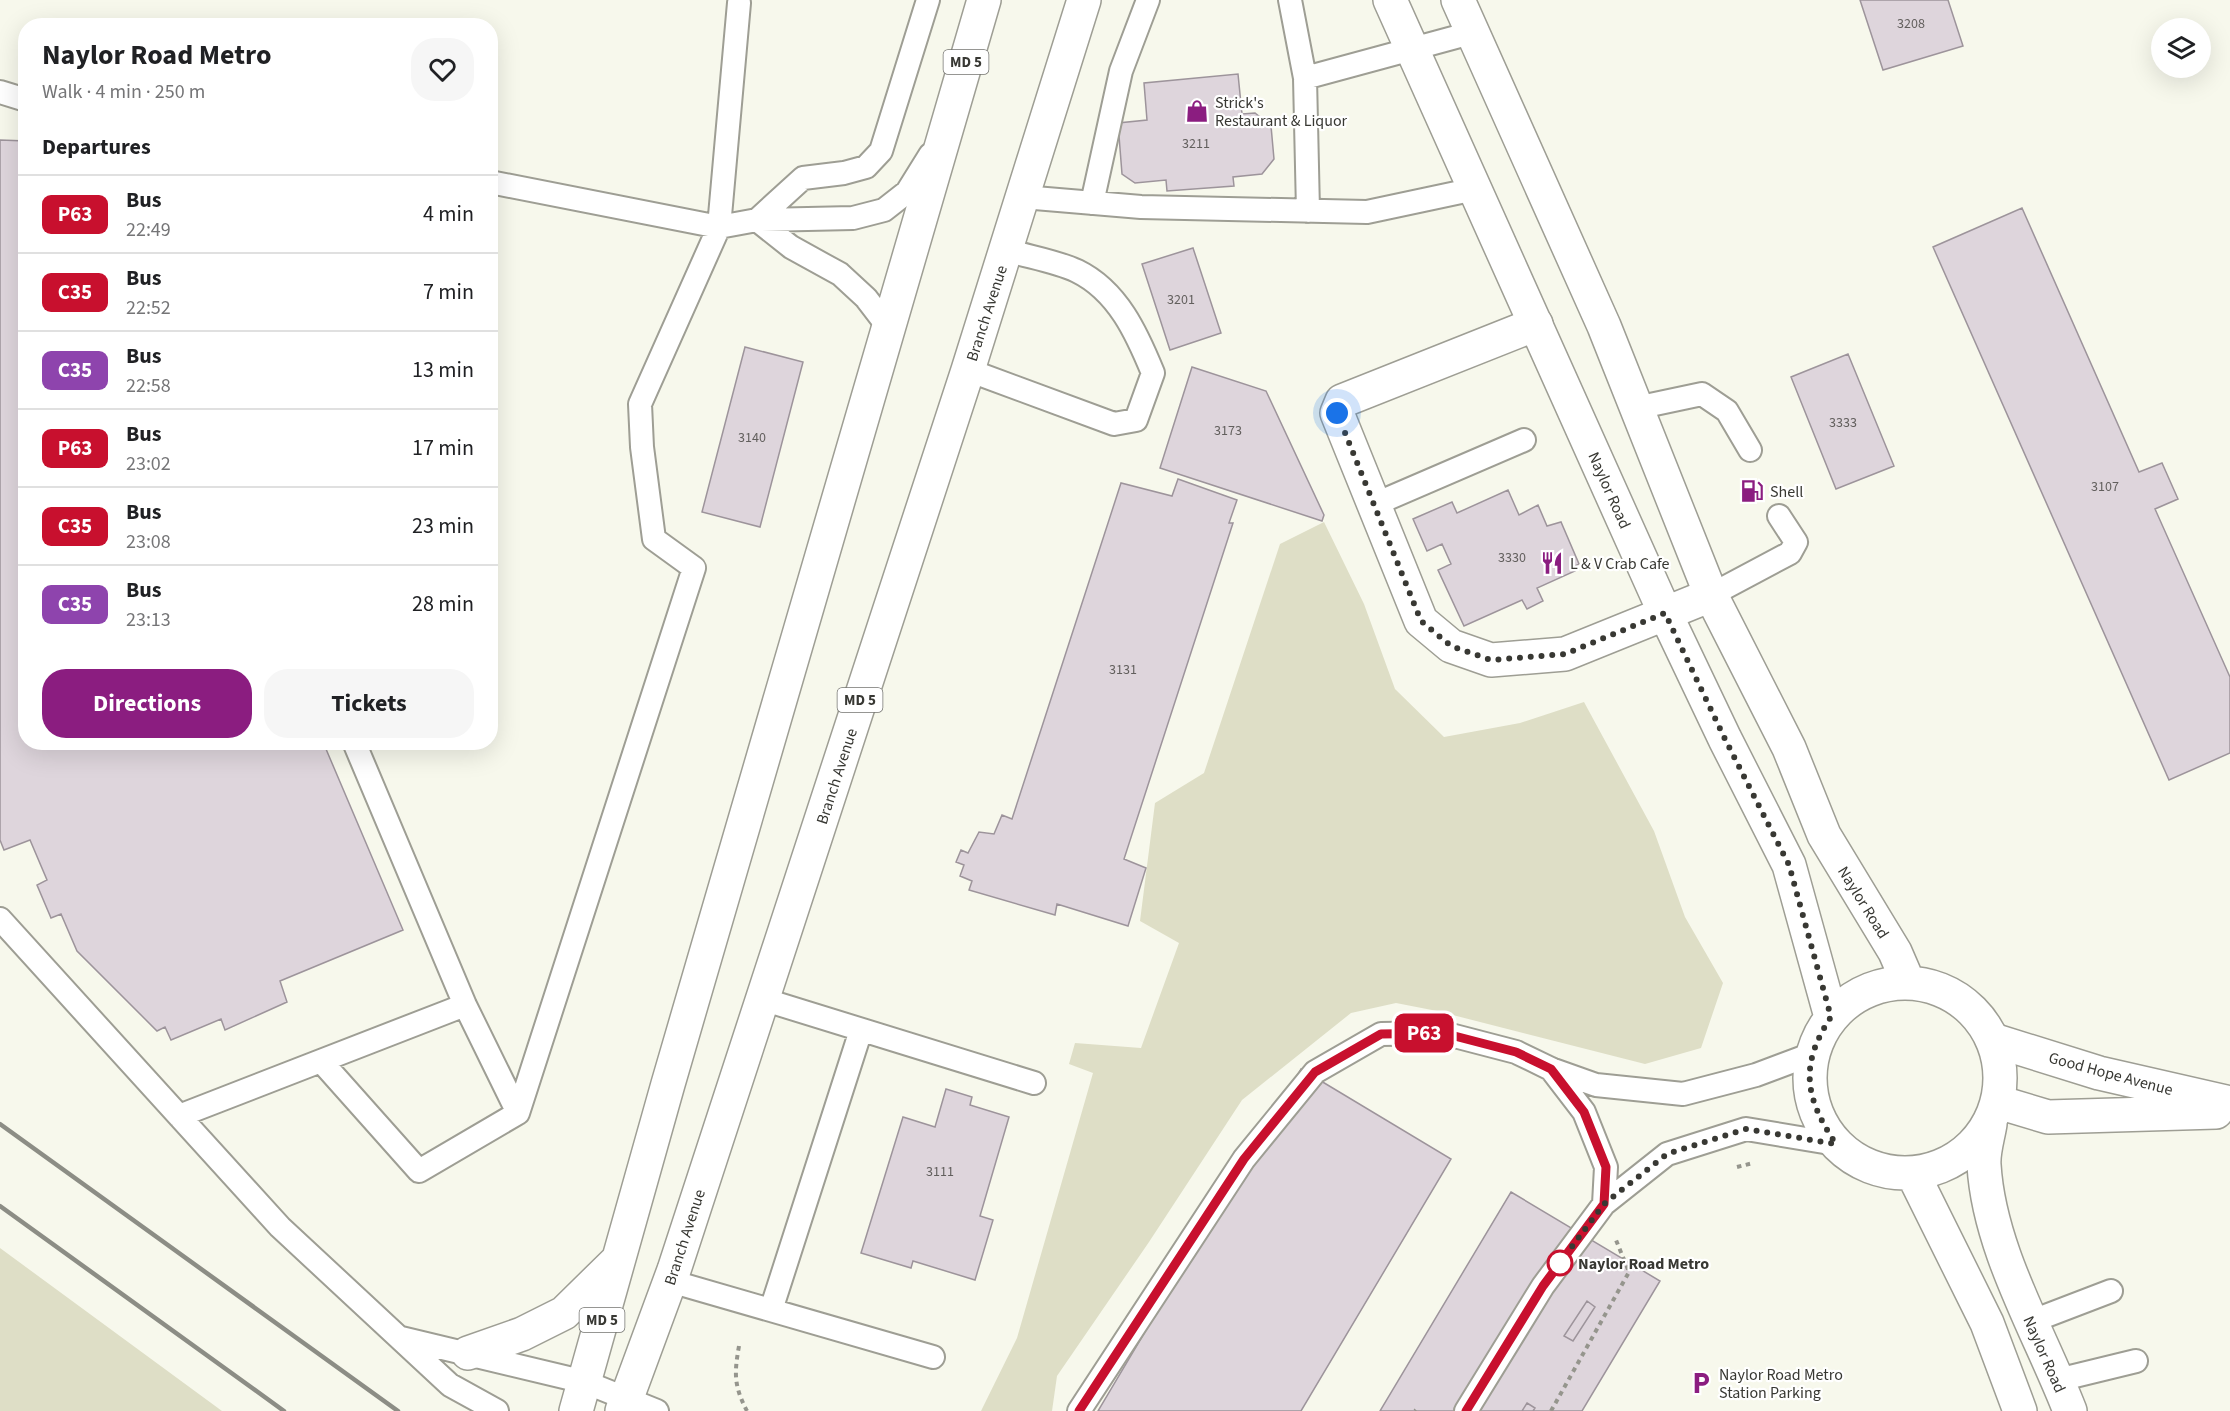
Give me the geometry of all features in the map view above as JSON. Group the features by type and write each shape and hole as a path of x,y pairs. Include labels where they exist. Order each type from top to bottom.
{"main road":[{"name":"MD 5","path":"580,1396 984,0"},
{"name":"Branch Avenue","path":"625,1404 670,1281 968,370 1084,0"},
{"name":"Naylor Road","path":"1390,0 1665,613 1789,865 1831,1017"},
{"name":"Naylor Road","path":"1458,0 1604,326 1711,595 1789,748 1824,835 1895,952 1908,982"},
{"path":"1536,324 1342,401 1337,413 1421,621 1451,646 1491,660 1565,654 1711,595"},
{"path":"1908,982 1935,986 1959,999 1979,1017 1993,1040 2001,1070 1994,1113 1970,1149 1944,1166 1913,1174 1885,1172 1858,1161 1836,1144 1818,1117 1810,1086 1812,1054 1819,1034 1831,1017 1852,997 1879,986 1908,982"},
{"name":"Good Hope Avenue","path":"1993,1040 2099,1073 2230,1103"},
{"name":"Good Hope Avenue","path":"1994,1113 2048,1117 2230,1111"},
{"name":"Naylor Road","path":"1994,1113 1984,1164 1994,1222 2030,1322 2070,1411"},
{"path":"1913,1174 1987,1323 2020,1411"},
{"path":"468,1353 522,1334 564,1313 619,1258"}],"lane":[{"path":"757,220 803,178 844,173 866,167 881,151 928,0"},
{"path":"1092,203 1121,71 1148,0"},
{"path":"1290,0 1305,78 1308,211"},
{"path":"321,1061 419,1171 518,1113 694,568 654,539 642,447 640,404 719,227 739,3"},
{"path":"1305,78 1471,33"},
{"path":"0,92 18,98"},
{"path":"498,184 719,227 757,220 853,218 884,210 907,192 949,125"},
{"path":"1023,197 1141,207 1367,212 1475,189"},
{"path":"757,220 791,247 840,274 866,298 889,328"},
{"path":"968,370 1114,424 1136,420 1153,373 1133,324 1102,288 1077,271 1006,250"},
{"path":"1636,408 1702,394 1727,411 1750,450"},
{"path":"1373,505 1524,440"},
{"path":"1711,595 1790,554 1796,542 1779,516"},
{"path":"357,750 465,1005 518,1113"},
{"path":"0,919 280,1227 450,1385 496,1411"},
{"path":"762,999 1034,1083"},
{"path":"179,1116 465,1005"},
{"path":"771,1310 861,1030"},
{"path":"1079,1411 1244,1159 1315,1072 1381,1034 1443,1033 1516,1052 1551,1069 1596,1085 1683,1094 1756,1075 1812,1054"},
{"path":"1551,1069 1584,1112 1606,1167 1604,1204"},
{"path":"1466,1411 1543,1286 1604,1204 1667,1154 1746,1129 1836,1144"},
{"path":"670,1281 933,1357"},
{"path":"2030,1322 2111,1291"},
{"path":"399,1338 468,1353 580,1396 657,1411"},
{"path":"2058,1380 2136,1361"}],"path":[{"path":"1728,1168 1756,1162"},
{"path":"1551,1411 1629,1272 1616,1238"},
{"path":"738,1346 735,1365 736,1388 747,1411"}],"green space":[{"path":"1324,522 1364,604 1395,689 1444,737 1520,723 1584,702 1654,831 1685,917 1723,983 1701,1048 1645,1064 1437,1011 1396,1003 1351,1013 1242,1100 1149,1242 1057,1376 1052,1411 981,1411 1017,1338 1093,1073 1069,1064 1075,1043 1141,1048 1179,943 1140,921 1155,803 1204,773 1280,544"},
{"path":"0,1248 222,1411 0,1411"}],"building":[{"path":"1860,0 1948,0 1963,46 1883,70"},
{"path":"1238,74 1242,114 1255,113 1271,126 1274,159 1262,174 1233,177 1234,186 1167,191 1166,180 1135,183 1122,174 1118,123 1147,120 1144,83"},
{"path":"0,140 18,141 18,750 326,750 403,930 280,981 287,1002 225,1030 221,1019 171,1040 165,1027 157,1031 77,951 61,914 51,918 37,885 47,880 30,840 4,850 0,840"},
{"path":"2022,208 2139,472 2162,463 2178,499 2155,509 2230,677 2230,753 2169,780 1933,247"},
{"path":"1193,248 1221,333 1170,350 1142,264"},
{"path":"745,347 803,362 760,527 702,512"},
{"path":"1848,354 1894,466 1836,489 1791,377"},
{"path":"1192,367 1266,391 1324,515 1322,521 1160,468"},
{"path":"1178,479 1237,500 1229,523 1233,523 1124,859 1146,868 1128,926 1057,904 1055,915 969,890 972,881 960,876 964,865 956,862 961,850 968,853 979,832 994,834 1002,815 1012,819 1121,483 1172,496"},
{"path":"1508,490 1519,515 1538,505 1547,526 1561,522 1579,564 1573,567 1575,571 1537,588 1543,601 1527,609 1522,600 1464,626 1438,570 1451,564 1442,544 1427,551 1413,519 1452,502 1457,513"},
{"path":"1301,1069 1451,1159 1301,1411 1098,1411"},
{"path":"946,1089 972,1097 970,1105 1009,1117 980,1216 993,1220 975,1280 913,1261 911,1268 861,1253 903,1117 935,1127"},
{"path":"1511,1192 1660,1281 1582,1411 1380,1411"},
{"path":"1587,1301 1595,1307 1573,1341 1564,1336"},
{"path":"1527,1403 1535,1408 1533,1411 1522,1411"}],"railway":[{"path":"0,1124 398,1411"},
{"path":"0,1206 284,1411"}],"bus line":[{"name":"P63","path":"1079,1411 1244,1159 1315,1072 1381,1034 1443,1033 1516,1052 1551,1069 1584,1112 1606,1167 1604,1204 1543,1286 1466,1411"}],"place":[{"name":"Strick's Restaurant & Liquor","path":"1197,111"},
{"name":"Shell","path":"1752,491"},
{"name":"L & V Crab Cafe","path":"1552,563"},
{"name":"Naylor Road Metro","path":"1560,1263"},
{"name":"Naylor Road Metro Station Parking","path":"1701,1383"}],"route":[{"path":"1337,413 1343,433 1421,621 1451,646 1491,660 1565,654 1665,613 1789,865 1831,1017 1819,1034 1812,1054 1810,1086 1818,1117 1836,1144 1746,1129 1667,1154 1604,1204 1555,1269 1560,1263"}]}
